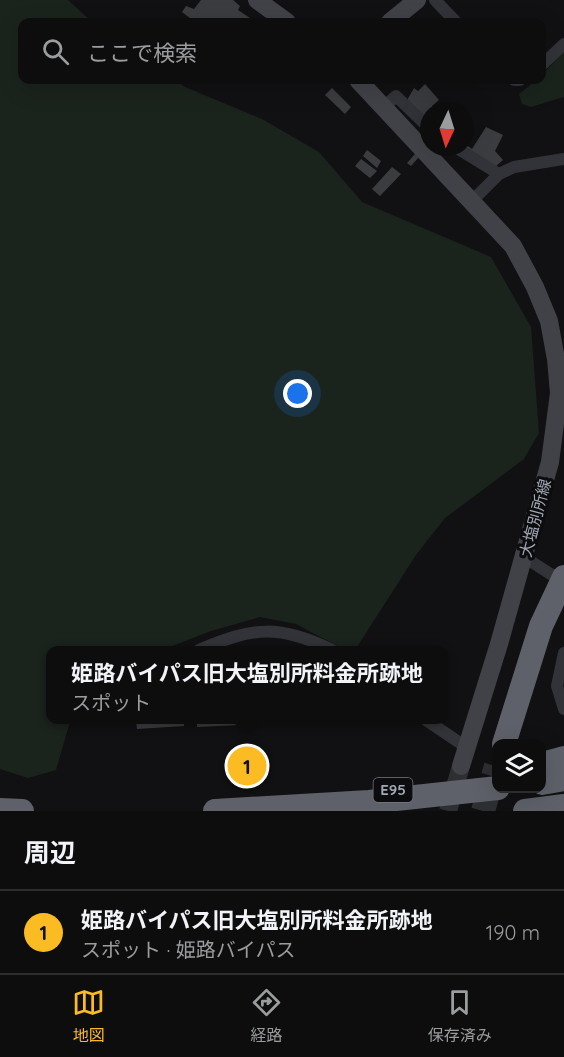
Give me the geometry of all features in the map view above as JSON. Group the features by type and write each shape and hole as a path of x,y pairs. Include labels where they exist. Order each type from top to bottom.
{"highway":[{"path":"506,739 541,626 560,582"},
{"path":"514,739 549,629 560,582"},
{"path":"546,763 564,758"},
{"name":"E95","path":"290,808 492,773"},
{"path":"546,782 564,779"},
{"path":"215,811 290,808 492,790"},
{"path":"525,811 564,806"},
{"path":"0,810 22,811"}],"main road":[{"path":"257,0 282,18"},
{"path":"395,18 417,0"},
{"name":"大塩別所線","path":"362,84 473,200 513,246 535,287 549,321 556,359 560,393 556,429 525,557 461,766"}],"street":[{"path":"435,0 452,18"},
{"path":"546,61 564,44"},
{"path":"384,107 396,96 420,119"},
{"path":"470,156 499,174"},
{"path":"473,200 499,174 514,167 564,159"},
{"path":"525,557 560,582"},
{"path":"212,646 252,631 275,631 306,637 323,646"},
{"path":"564,653 557,686 564,709"},
{"path":"432,724 466,747"}],"shaded area":[{"path":"0,0 68,0 88,18 18,18 18,84 180,84 262,119 319,152 362,202 491,257 531,327 539,433 524,459 445,518 416,555 358,646 337,646 296,624 260,617 211,631 172,646 46,646 46,724 70,724 56,770 28,778 0,769"},
{"path":"564,52 564,97 531,107 522,104 519,94 532,84 546,84 546,71"}],"building":[{"path":"201,0 233,0 240,6 238,10 250,18 190,18 182,12 186,6 194,9"},
{"path":"425,84 439,100 420,102 420,113 407,100 414,88 418,91"},
{"path":"332,88 351,107 345,114 325,95"},
{"path":"486,127 503,135 495,151 503,160 495,167 474,153 474,146"},
{"path":"367,150 381,161 377,168 363,156"},
{"path":"415,154 419,157 411,166 407,163"},
{"path":"361,159 377,171 370,178 355,166"},
{"path":"392,167 401,174 380,196 372,189"},
{"path":"136,724 184,724 184,726 137,729"},
{"path":"197,724 262,724 197,727"}],"tunnel":[{"path":"448,811 461,766"},
{"path":"483,811 492,780"}],"place":[{"name":"姫路バイパス旧大塩別所料金所跡地","path":"247,766"}]}
